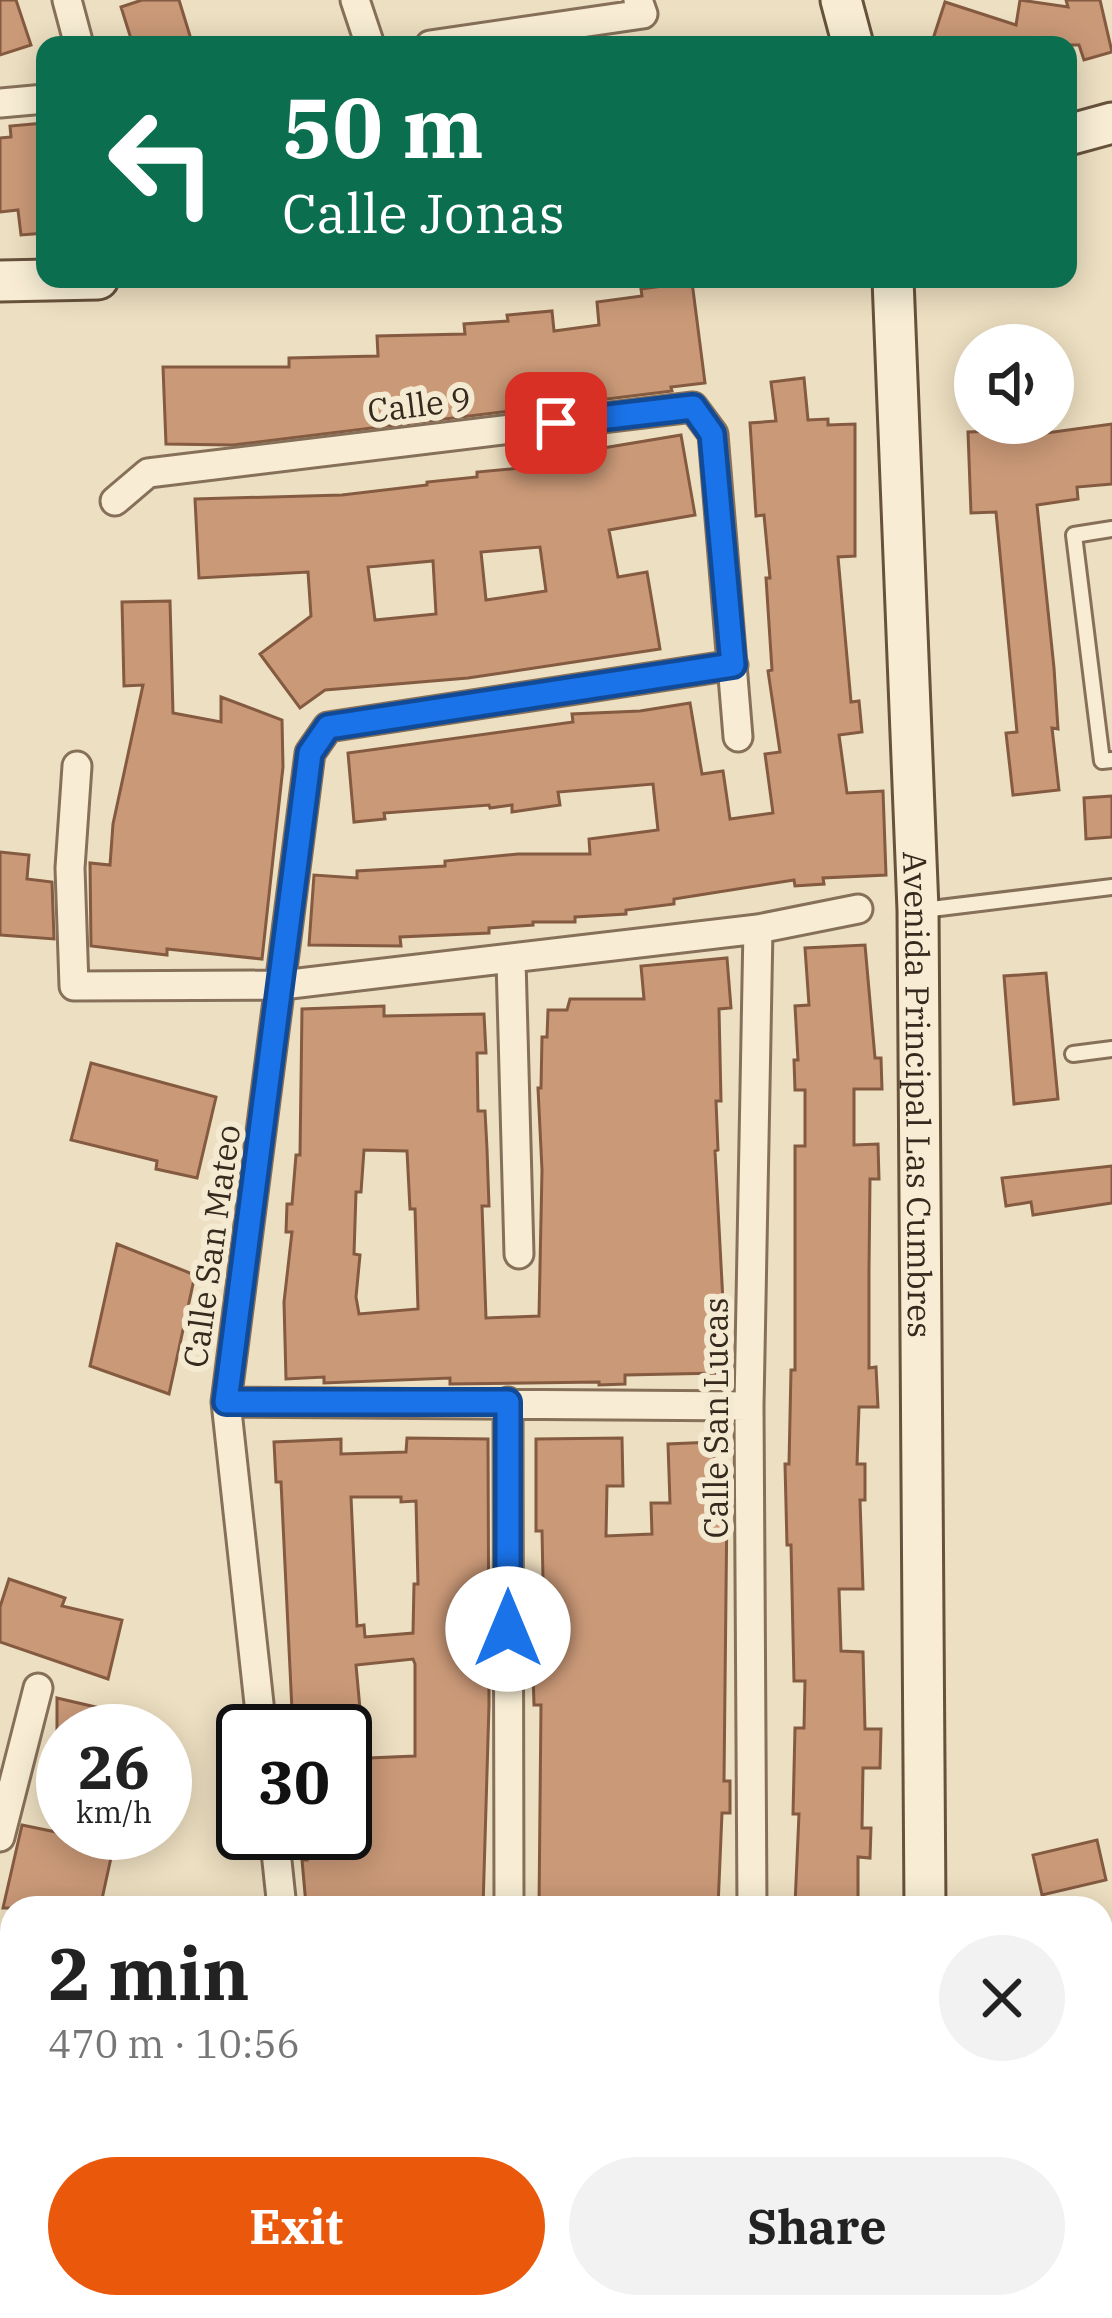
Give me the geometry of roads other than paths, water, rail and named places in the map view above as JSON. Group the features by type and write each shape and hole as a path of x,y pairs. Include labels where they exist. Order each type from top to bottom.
{"street":[{"path":"67,0 77,36"},
{"path":"356,0 367,36"},
{"path":"841,0 851,36"},
{"path":"480,36 640,7"},
{"path":"0,104 36,100"},
{"path":"1077,133 1112,123"},
{"path":"0,281 36,280"},
{"name":"Avenida Principal Las Cumbres","path":"893,288 918,910 925,1896"},
{"name":"Calle 9","path":"115,501 148,473 693,407 712,434 733,665"},
{"path":"733,665 738,736"},
{"name":"Calle San Mateo","path":"259,1704 226,1402 310,753 328,727 733,665"},
{"path":"77,766 70,868 74,986 281,985 758,929 857,909"},
{"name":"Calle San Lucas","path":"752,1896 749,1406 758,929"},
{"path":"511,960 519,1254"},
{"path":"226,1402 749,1406"},
{"path":"508,1402 509,1896"},
{"path":"0,1837 38,1688"},
{"path":"277,1860 281,1896"}],"lane":[{"path":"1112,529 1074,535 1102,761 1112,760"},
{"path":"918,910 1112,887"},
{"path":"1073,1054 1112,1049"}]}
